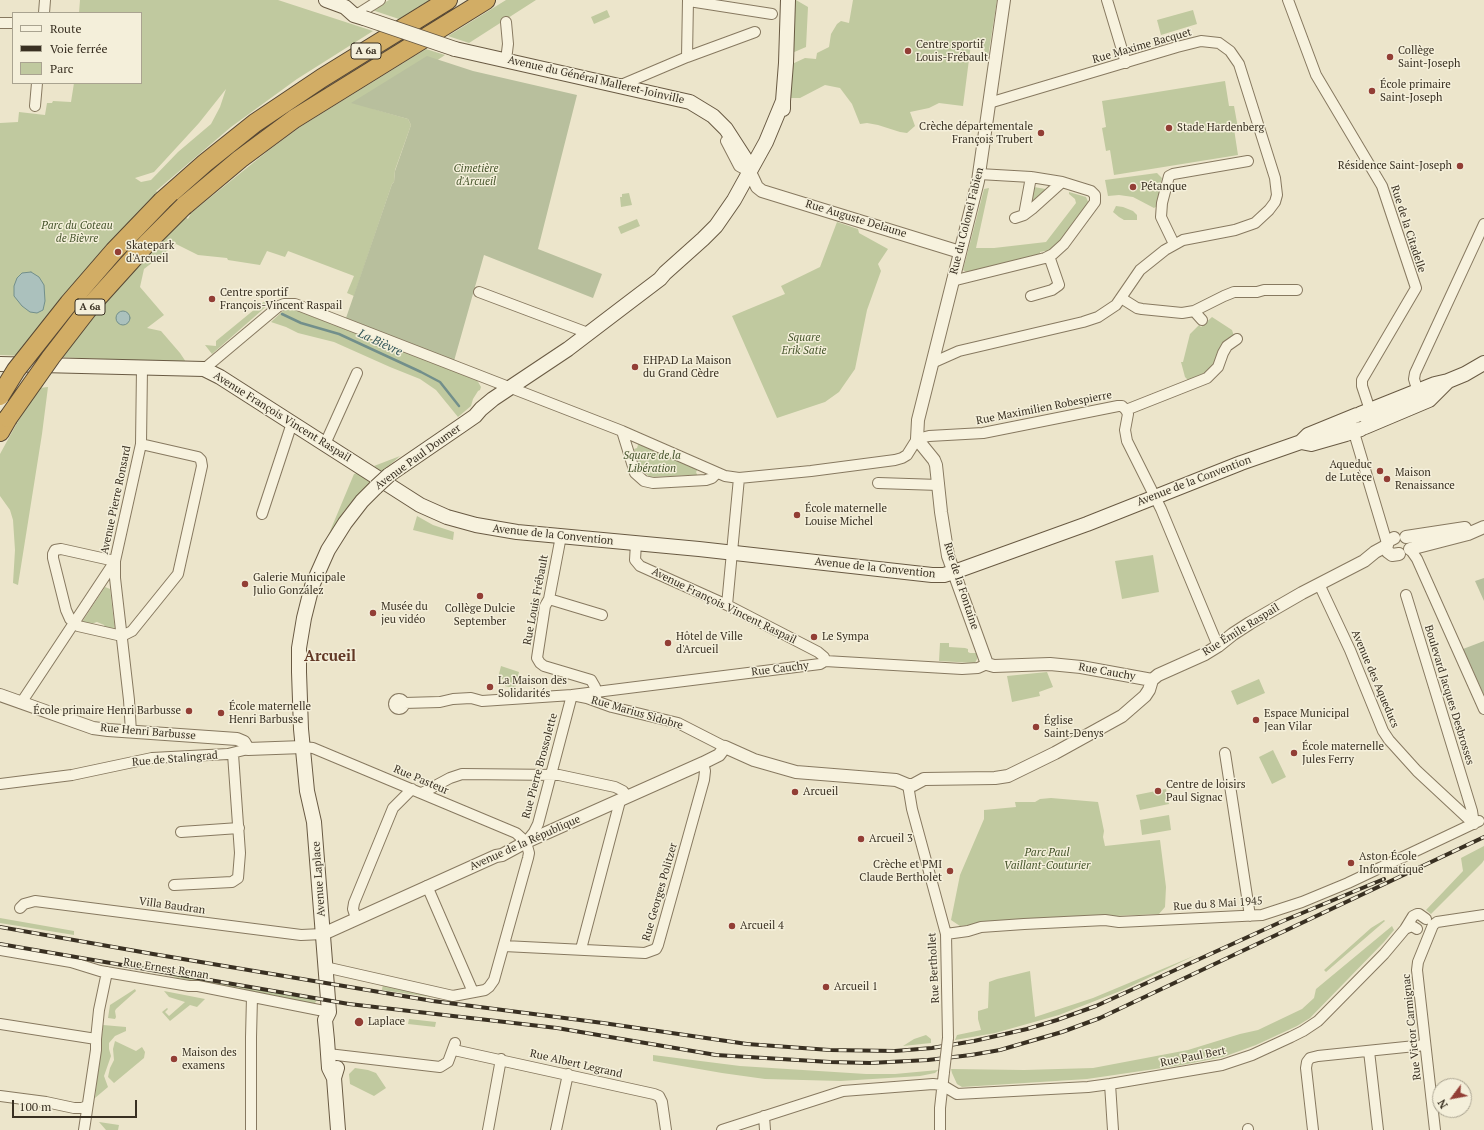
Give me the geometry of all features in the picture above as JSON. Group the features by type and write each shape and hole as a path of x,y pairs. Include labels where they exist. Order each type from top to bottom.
{"highway":[{"name":"A 6a","path":"0,396 21,364 68,303 109,256 162,201 205,163 255,123 322,78 448,0"},
{"name":"A 6a","path":"4,425 51,357 92,304 184,206 245,155 294,119 486,0"}],"main road":[{"name":"Avenue du Général Malleret-Joinville","path":"326,0 345,7 359,16 455,49 684,100 706,111 718,120 730,134 748,164 752,178"},
{"name":"Avenue Paul Doumer","path":"303,748 300,711 299,648 309,597 318,570 328,550 349,518 376,487 389,475 414,460 475,416 493,408 514,390 552,364 588,333 660,279 716,226 752,178 782,101 785,81 788,0"},
{"name":"Avenue de la Convention","path":"476,525 517,532 636,543 932,575 944,575 1087,524 1155,496 1300,442 1308,435 1361,421 1474,370 1484,363"},
{"name":"Avenue François Vincent Raspail","path":"0,364 204,369 220,377 433,512 476,525"},
{"name":"Avenue Laplace","path":"303,748 308,791 314,822 329,1012 325,1020 332,1054 329,1068 334,1078 338,1130"}],"street":[{"path":"44,12 45,0"},
{"path":"359,16 361,12 380,0"},
{"name":"Rue du Colonel Fabien","path":"918,439 918,420 979,174 1004,0"},
{"path":"1107,0 1126,63"},
{"name":"Rue de la Citadelle","path":"1288,0 1316,76 1382,186 1416,288 1362,380 1361,421 1397,546 1417,558 1484,709"},
{"path":"687,57 688,1 772,14"},
{"path":"506,22 508,44 506,60"},
{"path":"0,23 12,23"},
{"path":"621,86 687,57 756,32"},
{"name":"Rue Maxime Bacquet","path":"932,363 958,351 1088,321 1109,311 1121,298 1132,280 1145,265 1174,244 1188,239 1239,229 1260,220 1276,199 1277,192 1275,178 1239,64 1234,54 1219,43 1201,41 1176,47 989,103"},
{"name":"Avenue du Général Malleret-Joinville","path":"455,49 476,60 675,104 691,110 705,118 718,129 728,143 739,166 752,178"},
{"path":"36,106 38,84"},
{"path":"1174,244 1161,217 1161,209 1167,180 1171,174 1248,161"},
{"path":"952,281 1049,256 1060,248 1094,205 1096,200 1094,193 1062,182 1031,177 979,174"},
{"path":"1031,177 1020,216 1062,182"},
{"name":"Rue Auguste Delaune","path":"752,178 757,187 762,191 960,252"},
{"path":"1426,392 1414,379 1416,373 1484,224"},
{"path":"1031,296 1052,290 1060,285 1049,256"},
{"path":"1121,298 1142,309 1182,313 1194,311 1234,292 1297,290"},
{"path":"479,292 588,333"},
{"path":"204,369 273,311 281,305 290,303 622,431 725,476 739,478 811,471 895,460 908,455 918,439"},
{"path":"1194,311 1202,320"},
{"path":"1218,646 1155,496 1127,441 1125,430 1128,414 1126,410 1207,378 1218,367 1222,353 1227,346 1237,339"},
{"name":"Avenue Pierre Ronsard","path":"131,732 115,578 115,561 140,444 142,368"},
{"path":"324,444 357,373"},
{"name":"Rue Maximilien Robespierre","path":"918,439 929,436 983,432 1118,406 1122,406 1126,410"},
{"path":"262,514 292,423"},
{"path":"622,431 635,473 644,481 653,483 706,480 712,478 717,473"},
{"name":"Rue de la Fontaine","path":"918,439 934,460 936,465 945,542 954,572 988,664"},
{"path":"21,703 74,623 115,561 60,549 55,550 53,558 66,610 70,619 74,623 78,626 122,636 132,631 178,574 202,466 201,460 198,457 140,444"},
{"path":"726,605 739,478"},
{"path":"878,483 939,485"},
{"name":"Rue Émile Raspail","path":"1152,680 1162,673 1205,654 1250,622 1319,584 1397,546 1467,527 1482,528"},
{"name":"Rue Louis Frébault","path":"561,536 537,653 538,660 544,666 589,679 593,682 597,702"},
{"name":"Avenue François Vincent Raspail","path":"636,543 635,560 640,566 726,605 821,654 825,662"},
{"name":"Avenue des Aqueducs","path":"1319,584 1350,650 1383,731 1394,748 1417,771 1480,821"},
{"name":"Boulevard Jacques Desbrosses","path":"1406,596 1472,811 1480,821"},
{"path":"549,599 602,615"},
{"name":"Rue Cauchy","path":"572,695 820,664 825,662 962,669 978,668 988,664 994,666 1050,664 1073,666 1152,680"},
{"path":"908,785 913,785 924,779 1002,777 1012,774 1122,716 1145,696 1149,690 1152,680"},
{"name":"Rue Henri Barbusse","path":"0,695 93,728 237,739 244,742 248,750"},
{"name":"Rue Marius Sidobre","path":"404,704 440,702 471,698 482,701 572,695 612,707 678,723 725,748 754,760 796,772 896,780 908,785"},
{"name":"Rue Pierre Brossolette","path":"526,842 538,824 572,695"},
{"name":"Rue de Stalingrad","path":"0,784 72,775 152,758 233,754 248,750 303,748"},
{"name":"Rue Pasteur","path":"303,748 313,748 417,791 516,833 526,842"},
{"name":"Avenue de la République","path":"323,934 427,886 496,856 502,855 526,842 703,763 719,755 725,748"},
{"path":"1225,753 1250,916"},
{"path":"174,885 236,881 238,876 240,853 233,754"},
{"name":"Rue Georges Politzer","path":"504,946 645,953 656,949 704,780 705,771 703,763"},
{"path":"356,918 353,909 354,903 393,808 417,791 462,774 559,775 615,787 623,791 623,798 580,949"},
{"name":"Rue Berthollet","path":"908,785 914,816 946,934 948,1038 942,1085 940,1130"},
{"name":"Rue du 8 Mai 1945","path":"946,934 968,931 981,927 1024,924 1105,920 1119,922 1262,915 1302,902 1366,875 1480,821"},
{"path":"181,832 239,828"},
{"path":"325,967 453,996 489,988 494,980 528,858 529,853 526,842"},
{"path":"427,886 473,992"},
{"name":"Villa Baudran","path":"20,908 24,904 35,901 301,935 323,934"},
{"name":"Rue Paul Bert","path":"942,1085 957,1094 1088,1087 1222,1065 1252,1055 1303,1031 1318,1021 1384,954 1415,915 1419,914 1430,922 1437,922 1442,920 1484,915"},
{"name":"Rue Victor Carmignac","path":"1430,922 1421,933 1417,966 1436,1130"},
{"path":"1405,929 1412,926 1421,933"},
{"name":"Rue Ernest Renan","path":"0,950 71,962 107,972 189,986 198,986 329,1012"},
{"path":"84,1130 96,1050 99,1010 107,972"},
{"path":"251,1130 252,997"},
{"path":"0,1024 96,1039"},
{"path":"1313,1130 1306,1068 1308,1060 1315,1056 1369,1052 1425,1045"},
{"name":"Rue Albert Legrand","path":"332,1054 440,1067 448,1062 454,1046 501,1059 656,1095 662,1102 666,1130"},
{"path":"1369,1052 1378,1130"},
{"path":"488,1130 501,1059"},
{"path":"556,1130 568,1074"},
{"path":"722,1130 842,1091 925,1084 942,1085"},
{"path":"1110,1084 1113,1130"},
{"path":"0,1096 46,1102 74,1108 87,1106"},
{"path":"764,1116 765,1130"}],"green space":[{"name":"Parc du Coteau de Bièvre","path":"80,0 278,0 373,31 297,79 231,127 156,191 188,219 191,213 300,127 426,49 445,55 408,80 374,109 408,119 411,125 395,170 394,182 392,184 354,296 347,293 354,276 288,251 285,257 267,251 260,265 228,260 227,258 198,255 176,244 144,269 140,287 164,315 147,328 161,331 186,362 0,355 0,123 18,122 19,112 45,115 47,103 52,103 53,101 71,102 74,84 142,84 142,12 79,12","holes":["226,89 220,107 211,124 178,152 151,180 141,182 135,178 154,172 199,123"]},
{"path":"389,0 430,0 399,19 372,10"},
{"path":"506,0 536,0 469,43 448,36"},
{"path":"794,0 808,7 806,47 792,53"},
{"name":"Centre sportif Louis-Frébault","path":"853,0 997,0 988,57 982,46 971,44 963,106 939,103 929,108 910,112 915,126 907,133 878,125 867,123 860,124 852,104 840,88 825,85 800,98 790,98 792,64 805,58 816,59 817,53 829,47 831,34 837,24 841,21 849,23"},
{"path":"607,10 610,17 594,24 591,17"},
{"path":"1193,10 1197,24 1161,35 1157,20"},
{"name":"Cimetière d'Arcueil","path":"427,56 473,71 577,95 538,249 602,274 593,298 484,255 454,361 346,318 392,184 394,182 395,171 411,125 408,119 351,103"},
{"name":"Stade Hardenberg","path":"1225,81 1229,106 1234,106 1238,128 1234,129 1238,155 1114,175 1110,150 1106,151 1102,128 1106,127 1102,101"},
{"name":"Pétanque","path":"1157,173 1162,178 1157,206 1154,208 1133,197 1119,195 1108,196 1105,180"},
{"path":"1034,187 1051,190 1045,192 1033,201 1032,206 1029,199 1032,200"},
{"path":"989,188 976,248 994,248 1046,242 1076,203 1075,199 1069,194 1069,192 1086,197 1089,204 1057,246 1046,253 1045,251 1040,252 1040,255 969,274 963,270 984,189"},
{"path":"629,193 632,205 621,207 620,197 622,197 622,194"},
{"path":"1116,206 1133,211 1137,215 1137,220 1124,220 1119,217 1113,212"},
{"path":"637,219 640,226 621,234 618,227"},
{"name":"Square Erik Satie","path":"837,222 858,229 859,233 888,249 878,264 881,271 867,310 855,369 839,392 825,402 777,418 732,316 785,294 781,286 820,267"},
{"path":"266,300 269,304 212,354 205,345 216,346 216,341"},
{"path":"285,309 293,309 477,380 481,387 480,390 473,399 471,406 458,417 436,390 420,379 334,342 298,333 271,322"},
{"path":"1212,317 1232,330 1234,336 1216,363 1207,372 1188,380 1185,377 1181,362 1183,362 1190,334 1199,325 1201,327"},
{"path":"48,387 18,585 13,583 15,550 13,520 10,510 0,496 0,454 39,388"},
{"name":"Square de la Libération","path":"639,442 698,469 696,472 698,477 693,478 693,475 650,477 641,470 634,449 637,448"},
{"path":"400,456 382,472 374,466"},
{"path":"357,473 371,483 344,511 328,536 354,474"},
{"path":"417,516 433,525 454,532 453,540 413,530"},
{"path":"1153,555 1159,592 1122,599 1115,561"},
{"path":"1484,578 1484,601 1475,581"},
{"path":"105,587 110,589 115,631 105,628 104,625 97,622 91,624 82,622"},
{"path":"1484,641 1484,695 1463,649"},
{"path":"940,643 949,643 949,647 965,648 968,649 968,652 970,653 977,653 975,663 939,661"},
{"path":"501,666 519,672 515,689 505,686 506,680 498,678"},
{"path":"1047,672 1053,687 1039,692 1040,696 1012,702 1007,676"},
{"path":"1259,679 1265,693 1237,705 1231,691"},
{"path":"1273,750 1286,777 1272,784 1259,757"},
{"path":"1166,789 1169,804 1140,810 1136,795"},
{"name":"Parc Paul Vaillant-Couturier","path":"1051,798 1098,802 1104,831 1103,837 1105,846 1160,840 1166,887 1165,907 1159,914 1026,920 960,926 951,920 960,875 984,819 984,810 1016,807 1015,802 1035,802 1040,799"},
{"path":"1169,815 1171,830 1142,835 1140,820"},
{"path":"1484,846 1484,860 1482,863 1431,914 1426,910 1463,871 1461,858"},
{"path":"0,918 74,931 74,935 0,923"},
{"path":"1384,920 1385,921 1326,972 1324,970 1371,928"},
{"path":"1392,926 1394,930 1384,942 1310,1018 1297,1026 1256,1045 1223,1057 1182,1065 1087,1079 962,1087 957,1084 952,1073 951,1069 1024,1070 1093,1068 1188,1050 1258,1030 1302,1009 1314,998 1316,989"},
{"path":"1196,955 1123,990 1059,1015 995,1033 955,1040 957,1035 981,1030 978,1019 978,1011 988,1008 989,982 997,979 1030,971 1035,1017 1093,998"},
{"path":"173,975 317,1000 313,1006 174,977"},
{"path":"383,983 451,1000 382,990"},
{"path":"135,989 136,991 116,1009 115,1019 108,1018 110,1005"},
{"path":"164,991 205,999 197,1007 190,1005 170,1021 162,1012 167,1008 168,1009 165,1012 169,1016 185,1002 169,997"},
{"path":"409,1019 436,1022 435,1027 408,1024"},
{"path":"103,1025 126,1027 126,1031 115,1036 109,1043 111,1056 104,1076 108,1087 95,1098"},
{"path":"926,1035 931,1039 931,1043 903,1046 914,1039"},
{"path":"115,1041 136,1051 142,1047 145,1052 144,1058 114,1083 108,1077 114,1060 113,1049"},
{"path":"653,1055 740,1066 866,1074 895,1074 938,1070 935,1073 920,1076 841,1081 765,1079 653,1061"},
{"path":"355,1068 376,1073 386,1088 374,1096 350,1084 349,1074"},
{"path":"99,1122 119,1125 118,1130 106,1130"}],"water":[{"path":"31,272 39,277 44,285 45,301 43,310 37,313 30,312 22,306 14,296 14,286 17,278 22,273"},
{"path":"123,311 128,313 130,318 128,323 123,325 118,323 116,318 118,313"}],"waterway":[{"name":"La Bièvre","path":"282,314 301,323 339,334 421,372 440,382 459,406"}],"railway":[{"path":"0,944 349,1004 557,1028 716,1055 870,1063 928,1060 1000,1050 1062,1032 1100,1018 1484,837"},
{"path":"0,927 433,1001 603,1023 747,1044 830,1050 895,1051 932,1048 974,1041 1027,1029 1057,1020 1096,1006 1283,921 1384,879"}],"place":[{"name":"Centre sportif Louis-Frébault","path":"908,51"},
{"name":"Collège Saint-Joseph","path":"1390,57"},
{"name":"École primaire Saint-Joseph","path":"1372,91"},
{"name":"Stade Hardenberg","path":"1169,128"},
{"name":"Crèche départementale François Trubert","path":"1041,133"},
{"name":"Résidence Saint-Joseph","path":"1460,166"},
{"name":"Pétanque","path":"1133,187"},
{"name":"Skatepark d'Arcueil","path":"118,252"},
{"name":"Centre sportif François-Vincent Raspail","path":"212,299"},
{"name":"EHPAD La Maison du Grand Cèdre","path":"635,367"},
{"name":"Aqueduc de Lutèce","path":"1380,471"},
{"name":"Maison Renaissance","path":"1387,479"},
{"name":"École maternelle Louise Michel","path":"797,515"},
{"name":"Galerie Municipale Julio González","path":"245,584"},
{"name":"Collège Dulcie September","path":"480,596"},
{"name":"Musée du jeu vidéo","path":"373,613"},
{"name":"Le Sympa","path":"814,637"},
{"name":"Hôtel de Ville d'Arcueil","path":"668,643"},
{"name":"La Maison des Solidarités","path":"490,687"},
{"name":"École primaire Henri Barbusse","path":"189,711"},
{"name":"École maternelle Henri Barbusse","path":"221,713"},
{"name":"Espace Municipal Jean Vilar","path":"1256,720"},
{"name":"Église Saint-Denys","path":"1036,727"},
{"name":"École maternelle Jules Ferry","path":"1294,753"},
{"name":"Centre de loisirs Paul Signac","path":"1158,791"},
{"name":"Arcueil","path":"795,792"},
{"name":"Arcueil 3","path":"861,839"},
{"name":"Aston École Informatique","path":"1351,863"},
{"name":"Crèche et PMI Claude Bertholet","path":"950,871"},
{"name":"Arcueil 4","path":"732,926"},
{"name":"Arcueil 1","path":"826,987"},
{"name":"Laplace","path":"359,1022"},
{"name":"Maison des examens","path":"174,1059"}],"district":[{"name":"Arcueil","path":"330,657"}]}
